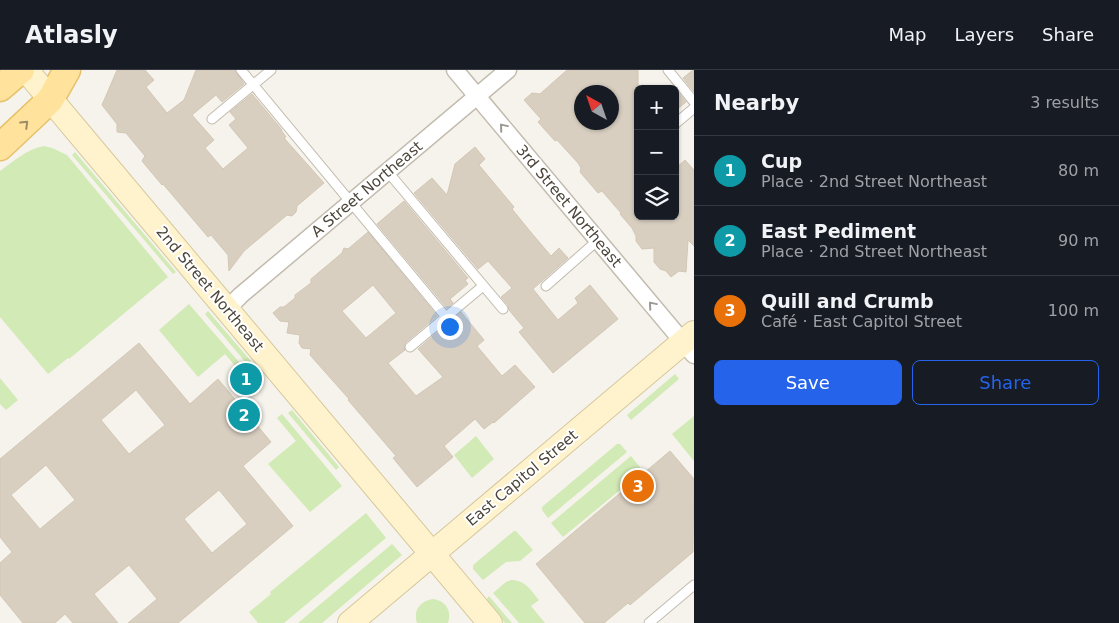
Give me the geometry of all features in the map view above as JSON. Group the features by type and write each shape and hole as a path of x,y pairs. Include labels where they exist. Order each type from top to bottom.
{"main road":[{"path":"0,88 21,70"},
{"path":"0,147 50,100 67,70"}],"street":[{"name":"2nd Street Northeast","path":"26,70 490,623"},
{"name":"3rd Street Northeast","path":"454,70 598,240 690,344"},
{"name":"A Street Northeast","path":"228,309 241,294 508,70"},
{"name":"East Capitol Street","path":"350,623 690,344"}],"lane":[{"path":"241,70 446,316"},
{"path":"212,120 271,70"},
{"path":"668,70 694,102"},
{"path":"679,121 694,108"},
{"path":"388,172 502,309"},
{"path":"546,286 598,240"},
{"path":"410,347 483,286"},
{"path":"648,623 694,585"}],"green space":[{"path":"44,146 67,155 168,277 69,359 48,374 0,317 0,171 26,153"},
{"path":"75,152 176,272 173,274 72,155"},
{"path":"189,304 250,375 246,379 225,354 198,377 159,330"},
{"path":"208,311 256,367 252,370 205,314"},
{"path":"675,374 679,379 631,420 627,415"},
{"path":"0,378 18,400 6,410 0,404"},
{"path":"292,410 339,467 336,470 288,413"},
{"path":"282,414 342,486 310,512 268,464 296,441 277,418"},
{"path":"694,416 694,461 672,434"},
{"path":"476,436 494,459 472,478 454,455"},
{"path":"617,444 620,444 627,452 548,518 542,507"},
{"path":"631,456 643,471 563,537 551,523"},
{"path":"366,513 386,538 284,623 258,623 249,612 271,594 270,592"},
{"path":"514,531 533,550 520,561 506,562 483,580 473,569 473,565"},
{"path":"392,544 402,555 322,623 298,623"},
{"path":"511,580 516,580 527,586 539,600 531,606 545,623 519,623 493,593"},
{"path":"489,596 512,623 505,623 486,600"},
{"path":"432,599 441,601 446,606 449,614 448,623 417,623 416,615 418,608 424,602"}],"building":[{"path":"117,70 145,70 154,80 146,87 167,113 184,100 196,70 235,70 244,84 222,102 216,95 192,115 214,140 205,148 223,169 248,148 229,125 236,119 230,112 252,94 282,130 286,137 284,138 324,183 297,206 296,212 292,216 287,215 244,251 229,271 228,255 211,235 208,237 162,185 142,161 145,156 126,133 117,132 117,124 102,105"},
{"path":"567,70 638,70 638,85 634,85 634,220 679,220 679,165 685,160 694,170 694,246 688,240 686,272 679,271 671,277 654,262 654,248 642,249 636,241 632,228 621,213 602,191 598,193 580,172 581,168 578,163 538,122 541,119 524,100 532,93 540,94"},
{"path":"694,70 694,92 683,78"},
{"path":"679,94 686,102 679,108"},
{"path":"475,147 485,159 479,165 514,207 512,209 529,230 551,256 559,248 568,258 533,289 558,320 578,303 575,298 590,285 618,319 553,373 519,332 524,328 501,297 512,288 488,261 478,269 414,193 432,178 447,195 455,164"},
{"path":"404,201 468,278 465,280 468,284 450,299 453,303 447,308 377,224"},
{"path":"368,232 437,316 406,342 404,345 405,350 388,363 416,396 443,377 418,349 461,312 484,340 477,346 502,376 515,365 535,387 494,423 484,429 475,419 444,446 453,457 417,487 393,458 396,456 310,355 311,349 302,348 299,343 300,335 287,333 289,322 280,321 273,313 295,298 295,295 311,283 311,279 342,253 344,248 348,249","holes":["373,285 396,313 366,338 342,311"]},
{"path":"139,343 190,404 218,379 271,442 243,466 293,526 178,623 128,623 157,599 129,565 94,594 118,623 73,623 65,614 55,623 23,623 0,595 0,563 12,552 0,537 0,459","holes":["136,390 165,425 129,454 101,420","46,465 75,500 40,529 11,495","219,490 247,524 212,553 184,519"]},
{"path":"670,451 694,479 693,552 630,605 628,603 604,623 585,623 536,564"}],"place":[{"name":"Cup","path":"246,379"},
{"name":"East Pediment","path":"244,415"},
{"name":"Quill and Crumb","path":"638,486"}]}
